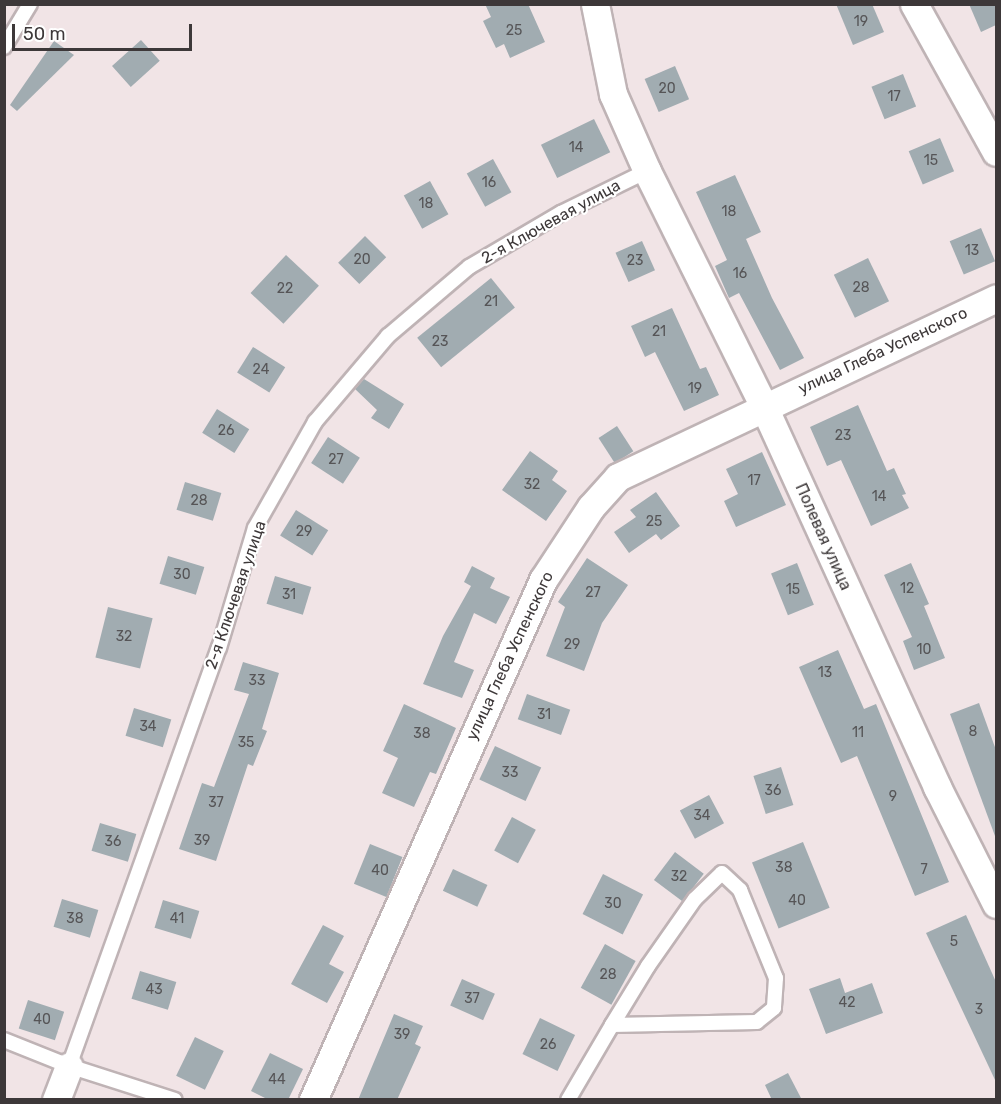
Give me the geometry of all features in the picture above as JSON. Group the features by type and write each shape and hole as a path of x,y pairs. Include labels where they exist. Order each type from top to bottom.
{"street":[{"path":"595,4 613,94 647,171"},
{"path":"914,4 996,152"},
{"name":"Полевая улица","path":"647,171 764,407 937,787 996,904"},
{"name":"улица Глеба Успенского","path":"313,1100 543,579 568,538 591,507 618,477 996,298"},
{"name":"2-я Ключевая улица","path":"56,1100 69,1066"}],"lane":[{"path":"4,47 30,4"},
{"name":"2-я Ключевая улица","path":"69,1066 219,648 255,528 315,422 388,336 469,267 561,213 647,171"},
{"path":"568,1100 612,1025 648,966 695,899 722,873 740,891 776,978 774,1008 757,1022 612,1025"},
{"path":"4,1040 69,1066 175,1100"}],"building":[{"path":"485,4 528,4 545,42 510,58 504,44 496,48 483,21 491,17"},
{"path":"836,4 872,4 884,32 853,45"},
{"path":"969,4 996,4 996,25 981,32"},
{"path":"141,40 160,61 131,87 112,66"},
{"path":"54,41 74,55 17,111 10,105"},
{"path":"675,66 689,99 659,112 645,79"},
{"path":"903,74 916,106 885,119 871,87"},
{"path":"594,119 610,152 557,178 541,145"},
{"path":"940,138 954,171 923,184 909,151"},
{"path":"493,159 511,192 485,207 467,174"},
{"path":"735,175 761,232 746,239 772,298 804,358 780,370 739,293 729,298 715,266 727,260 696,192"},
{"path":"430,181 448,214 422,229 404,196"},
{"path":"981,228 995,261 964,274 950,241"},
{"path":"365,236 386,257 359,284 338,263"},
{"path":"642,241 655,270 629,282 616,253"},
{"path":"286,255 319,286 283,324 251,293"},
{"path":"868,258 889,301 855,318 834,275"},
{"path":"491,278 515,308 441,367 417,338"},
{"path":"672,308 700,369 706,367 719,395 684,411 655,352 645,357 631,326"},
{"path":"253,347 285,367 269,393 237,372"},
{"path":"364,379 404,404 389,429 371,418 377,410 355,389"},
{"path":"858,405 887,471 894,468 906,494 902,495 909,508 871,526 841,460 827,466 810,427"},
{"path":"217,409 249,429 234,453 202,433"},
{"path":"617,426 633,451 615,463 599,438"},
{"path":"328,437 360,458 343,484 311,463"},
{"path":"530,451 558,471 552,480 567,491 546,521 502,490"},
{"path":"762,452 786,505 736,527 724,501 738,494 726,469"},
{"path":"185,482 221,493 213,521 177,510"},
{"path":"656,492 680,526 661,540 656,534 629,553 614,532 636,517 630,510"},
{"path":"296,510 328,530 312,556 280,535"},
{"path":"168,556 204,567 196,595 160,584"},
{"path":"587,558 628,585 602,623 584,671 546,656 565,607 558,602"},
{"path":"797,563 814,605 788,615 771,573"},
{"path":"911,563 929,604 924,606 945,658 914,670 903,641 912,637 884,575"},
{"path":"472,566 495,578 490,588 510,597 496,624 474,613 454,662 474,670 462,698 423,684 443,636 471,586 464,582"},
{"path":"275,576 311,587 303,615 267,604"},
{"path":"108,607 153,618 140,669 95,657"},
{"path":"838,650 864,709 876,704 949,882 915,896 857,756 841,763 799,667"},
{"path":"243,662 279,673 262,729 267,731 253,766 248,764 216,861 179,849 202,783 214,787 249,694 234,690"},
{"path":"527,694 570,710 561,735 518,719"},
{"path":"979,703 996,750 995,836 950,714"},
{"path":"404,704 456,728 436,774 430,772 414,807 382,793 398,758 383,751"},
{"path":"134,708 171,719 163,747 126,736"},
{"path":"495,746 541,768 526,801 479,780"},
{"path":"781,767 793,805 766,814 753,776"},
{"path":"709,795 724,823 695,839 680,810"},
{"path":"512,817 536,830 518,863 494,851"},
{"path":"100,823 136,834 128,862 92,851"},
{"path":"803,842 830,908 779,928 752,863"},
{"path":"370,844 402,857 386,897 354,884"},
{"path":"675,852 704,874 683,902 654,880"},
{"path":"453,869 487,885 477,907 443,891"},
{"path":"603,874 643,894 623,935 583,914"},
{"path":"62,899 98,910 90,938 54,927"},
{"path":"163,900 199,911 191,939 155,928"},
{"path":"966,915 996,982 996,1082 926,933"},
{"path":"323,925 344,936 329,964 344,972 327,1003 291,984"},
{"path":"605,944 636,961 611,1005 581,988"},
{"path":"140,971 176,982 168,1010 132,999"},
{"path":"840,978 845,993 872,983 883,1013 826,1034 809,989"},
{"path":"462,979 495,994 483,1020 450,1005"},
{"path":"28,1000 64,1012 55,1040 19,1029"},
{"path":"394,1014 423,1026 415,1044 421,1047 397,1100 358,1100"},
{"path":"540,1018 575,1035 558,1071 522,1054"},
{"path":"195,1037 224,1051 205,1090 176,1076"},
{"path":"270,1053 303,1069 288,1100 269,1100 251,1091"},
{"path":"788,1073 802,1100 772,1100 765,1085"}]}
